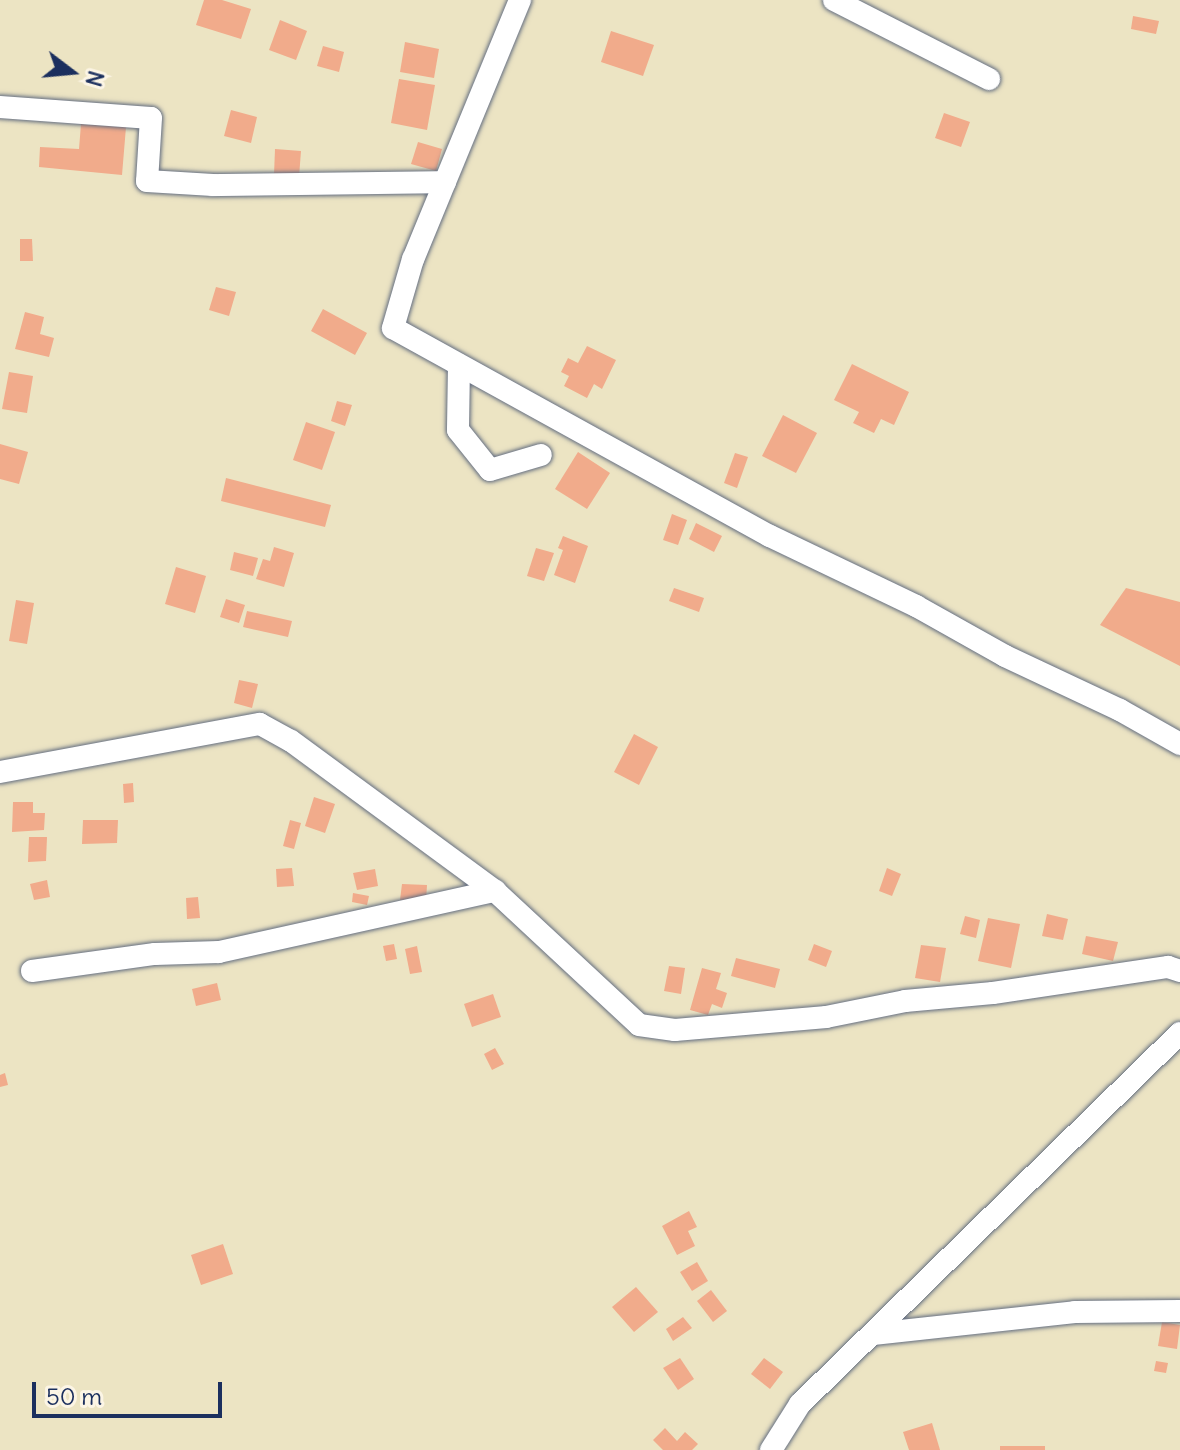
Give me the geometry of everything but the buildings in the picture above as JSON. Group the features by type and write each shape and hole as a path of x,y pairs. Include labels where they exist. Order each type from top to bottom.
{"street":[{"path":"520,0 413,259 393,328 770,536 916,606 1005,656 1120,710 1180,744"},
{"path":"834,0 989,79"},
{"path":"0,107 151,118 147,181 213,185 445,182"},
{"path":"459,365 458,430 490,470 541,455"},
{"path":"0,772 260,724 291,741 495,891 639,1025 663,1028 826,1017 905,1001 993,993 1168,967 1180,971"},
{"path":"32,971 155,954 219,952 495,891"},
{"path":"771,1450 800,1404 1180,1033"},
{"path":"873,1334 1075,1312 1180,1311"}]}
